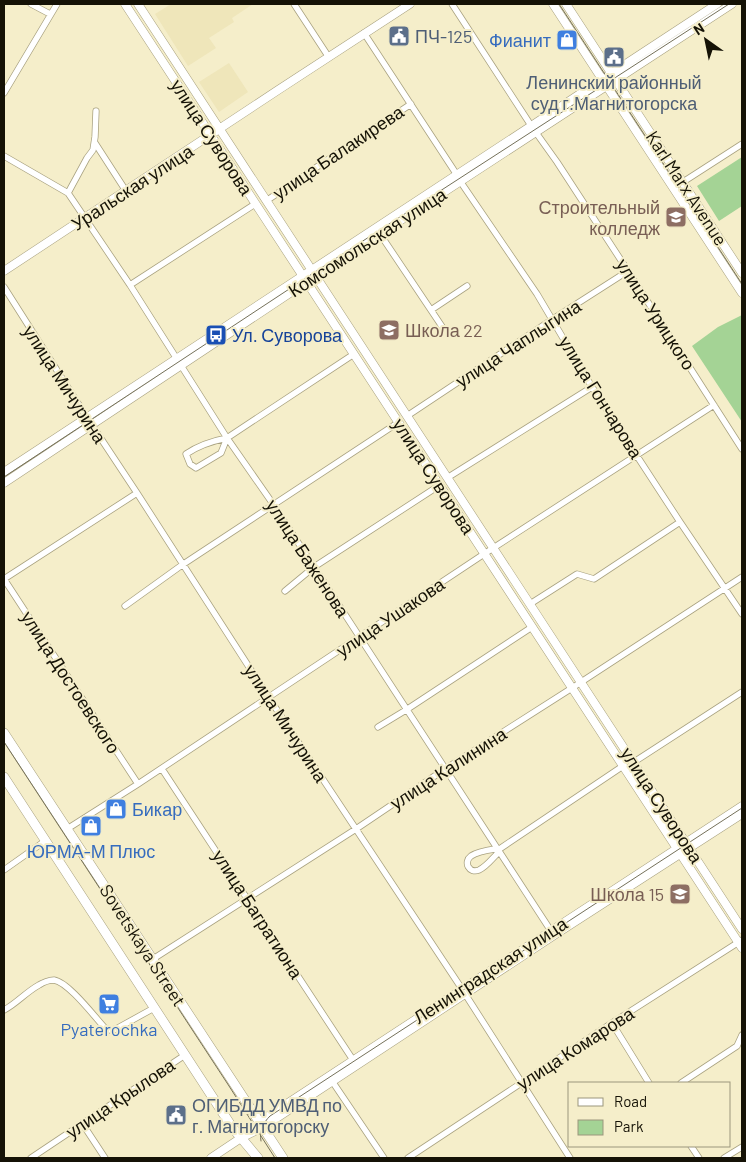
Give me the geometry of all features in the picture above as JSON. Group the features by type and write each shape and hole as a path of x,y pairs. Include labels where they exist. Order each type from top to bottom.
{"main road":[{"name":"улица Суворова","path":"125,4 741,944"},
{"name":"улица Суворова","path":"138,4 742,929"},
{"name":"Уральская улица","path":"4,271 328,56 410,4"},
{"name":"Karl Marx Avenue","path":"553,4 742,293"},
{"name":"Karl Marx Avenue","path":"566,4 742,273"},
{"name":"Комсомольская улица","path":"314,273 605,83 718,4"},
{"name":"Комсомольская улица","path":"614,76 732,4"},
{"name":"Комсомольская улица","path":"4,472 89,421 304,279 380,234 458,178"},
{"name":"Комсомольская улица","path":"4,483 89,421"},
{"name":"Sovetskaya Street","path":"4,733 283,1158"},
{"name":"Sovetskaya Street","path":"4,778 232,1127 258,1158"},
{"name":"Ленинградская улица","path":"688,846 742,806"},
{"name":"Ленинградская улица","path":"261,1125 353,1060 464,992 551,931 742,814"},
{"name":"Ленинградская улица","path":"211,1158 332,1081 679,851"}],"street":[{"path":"31,4 50,14"},
{"path":"4,93 57,4"},
{"path":"294,4 328,56"},
{"name":"улица Урицкого","path":"452,4 628,271 742,450"},
{"name":"улица Гончарова","path":"364,33 458,178 553,319 592,387 742,614"},
{"name":"улица Балакирева","path":"266,200 411,104"},
{"path":"68,193 86,158 94,150 96,110"},
{"path":"95,143 126,191"},
{"path":"683,182 742,144"},
{"name":"улица Баженова","path":"4,156 68,193 85,217 227,438 273,504 551,931"},
{"name":"улица Балакирева","path":"130,285 255,204"},
{"path":"380,234 443,328"},
{"name":"улица Чаплыгина","path":"408,416 628,271"},
{"path":"431,310 467,286"},
{"name":"улица Мичурина","path":"4,287 269,698 464,992 569,1158"},
{"path":"227,438 221,453 196,468 190,464 186,454 196,447 227,438 354,354"},
{"path":"447,478 592,387"},
{"name":"улица Ушакова","path":"67,829 162,769 493,548 714,405"},
{"path":"125,606 182,564 398,422"},
{"path":"285,591 314,567 440,485"},
{"name":"улица Достоевского","path":"137,493 4,579 138,784"},
{"path":"530,604 578,574 594,579 680,522"},
{"name":"улица Калинина","path":"153,960 742,577"},
{"path":"378,727 532,627"},
{"path":"634,762 742,692"},
{"path":"498,850 494,848 473,855 469,858 468,867 476,871 481,869 497,854 498,850 623,766"},
{"name":"улица Багратиона","path":"162,769 353,1060"},
{"path":"4,870 45,841"},
{"name":"улица Комарова","path":"408,1158 612,1023 741,944"},
{"path":"4,1010 38,985 54,980 74,994 105,1028 110,1030 116,1029 154,1008"},
{"path":"612,1023 648,1082"},
{"path":"683,1082 737,1046 742,1035"},
{"name":"улица Крылова","path":"31,1158 185,1055"},
{"path":"332,1081 384,1158"},
{"path":"82,1123 104,1158"},
{"path":"692,1147 699,1158"},
{"path":"724,1158 742,1147"}],"shaded area":[{"path":"171,4 253,4 232,18 234,22 209,38 216,48 188,66 155,14"},
{"path":"229,63 248,92 219,112 199,82"}],"green space":[{"path":"742,157 742,206 719,221 697,186"},
{"path":"742,315 742,422 692,346 718,327"}],"tram line":[{"path":"559,4 742,284"},
{"path":"4,477 318,270 729,4"},
{"path":"4,742 275,1158"},
{"path":"261,1141 262,1127 270,1116 742,808"}],"place":[{"name":"ПЧ-125","path":"399,36"},
{"name":"Фианит","path":"567,40"},
{"name":"Ленинский районный суд г.Магнитогорска","path":"614,57"},
{"name":"Строительный колледж","path":"676,217"},
{"name":"Школа 22","path":"389,330"},
{"name":"Ул. Суворова","path":"216,335"},
{"name":"Бикар","path":"116,809"},
{"name":"ЮРМА-М Плюс","path":"91,826"},
{"name":"Школа 15","path":"680,894"},
{"name":"Pyaterochka","path":"109,1004"},
{"name":"ОГИБДД УМВД по г. Магнитогорску","path":"176,1115"}]}
